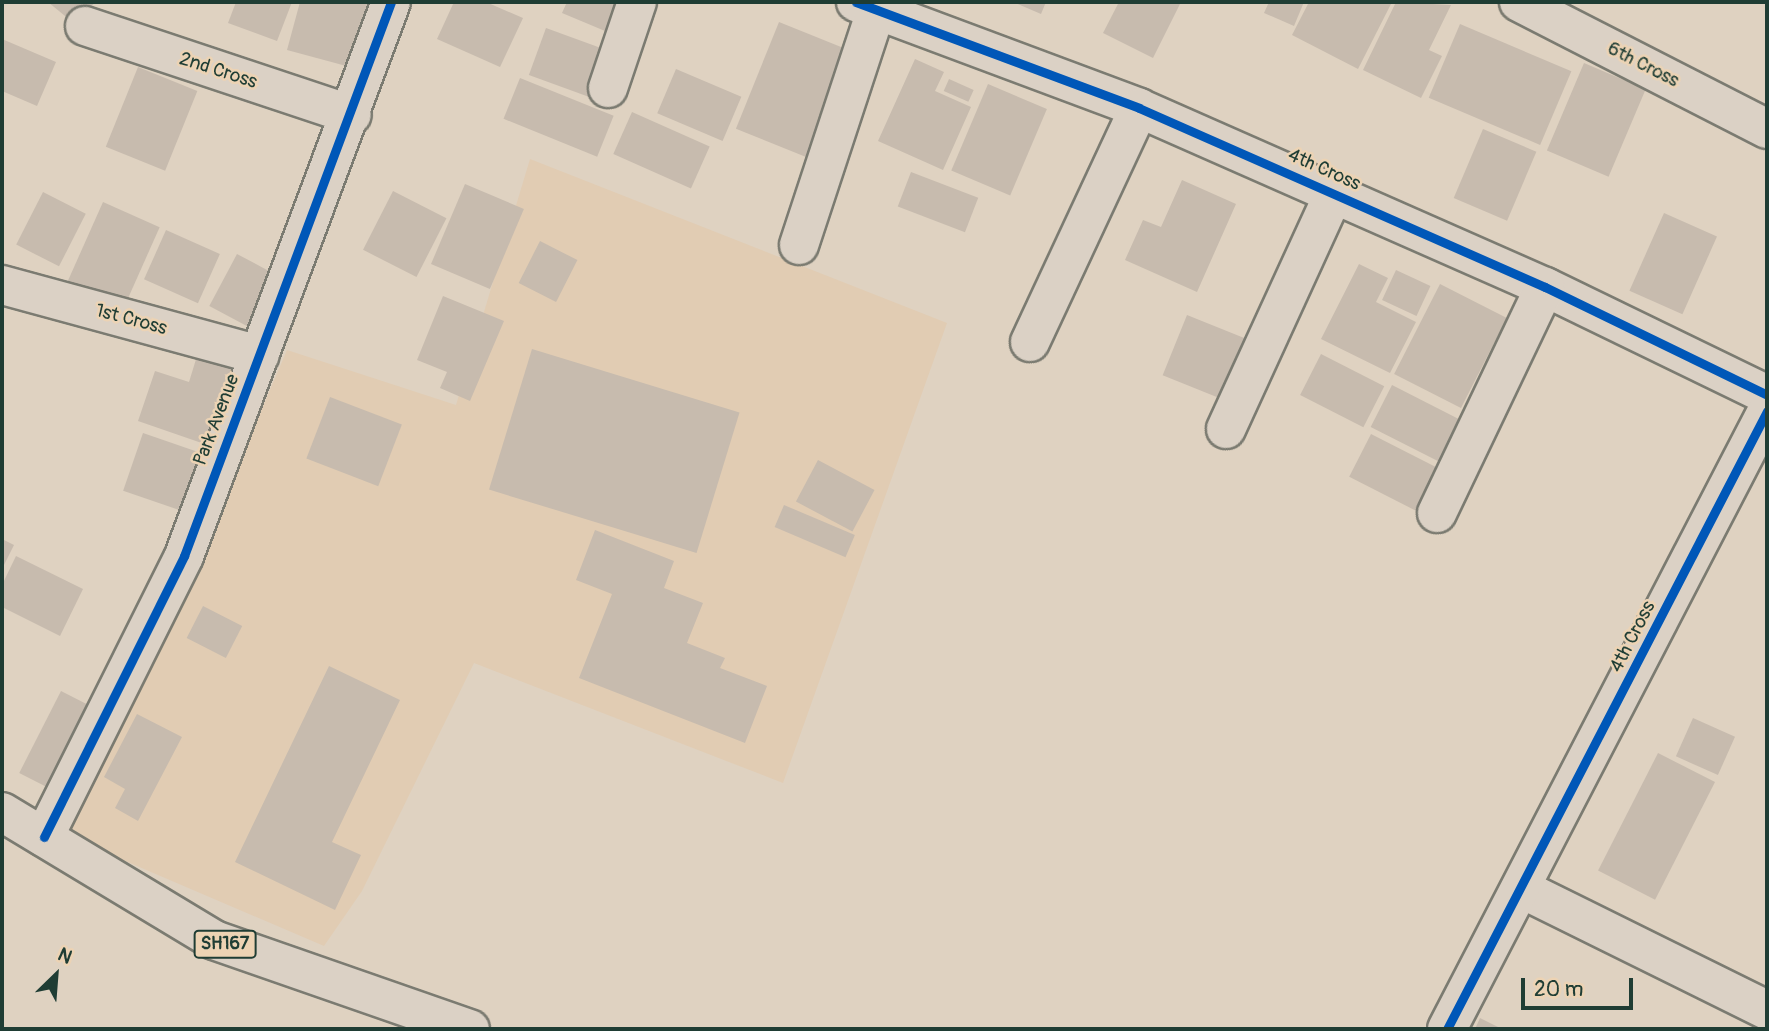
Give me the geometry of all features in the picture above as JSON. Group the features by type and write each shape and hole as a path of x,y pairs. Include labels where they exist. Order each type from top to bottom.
{"street":[{"name":"Park Avenue","path":"44,837 184,556 352,115 391,2"},
{"path":"608,88 637,2"},
{"path":"799,245 871,4"},
{"name":"4th Cross","path":"871,4 1139,108 1334,193 1545,287 1767,395"},
{"name":"6th Cross","path":"1542,7 1767,129"},
{"name":"2nd Cross","path":"85,26 352,115"},
{"path":"1030,342 1139,108"},
{"path":"1226,429 1334,193"},
{"name":"1st Cross","path":"2,285 260,355"},
{"path":"1437,513 1545,287"},
{"name":"4th Cross","path":"1447,1029 1587,767 1767,411"},
{"name":"SH167","path":"2,812 214,940 470,1029"},
{"path":"1522,889 1767,1010"},
{"path":"1764,1029 1767,1023"}],"shaded area":[{"path":"530,159 947,323 783,783 474,663 362,891 324,946 67,836 180,601 287,350 456,405"}],"building":[{"path":"48,2 95,2 76,25"},
{"path":"236,2 292,2 277,41 228,23"},
{"path":"300,2 368,2 350,67 287,50"},
{"path":"454,2 486,2 523,18 500,67 437,39"},
{"path":"567,2 631,2 617,36 562,13"},
{"path":"1013,2 1046,2 1041,14"},
{"path":"1119,2 1181,2 1153,58 1103,33"},
{"path":"1269,2 1304,2 1294,26 1264,13"},
{"path":"1309,2 1392,2 1358,69 1292,35"},
{"path":"1396,2 1451,5 1429,50 1442,56 1421,98 1363,70"},
{"path":"779,22 858,54 815,160 736,129"},
{"path":"1460,24 1571,71 1540,145 1429,98"},
{"path":"546,28 615,53 597,100 529,75"},
{"path":"2,39 56,62 37,106 2,91"},
{"path":"915,59 944,72 935,91 971,107 943,170 878,141"},
{"path":"1584,63 1646,89 1609,177 1547,150"},
{"path":"138,67 197,91 165,171 106,147"},
{"path":"676,69 741,97 723,141 657,113"},
{"path":"520,78 614,116 597,157 504,119"},
{"path":"949,79 974,90 968,102 944,91"},
{"path":"988,84 1047,109 1010,196 951,171"},
{"path":"632,112 710,147 691,189 613,154"},
{"path":"1483,129 1536,152 1507,221 1454,198"},
{"path":"911,172 978,198 965,232 898,207"},
{"path":"1182,180 1236,204 1197,292 1125,260 1143,220 1161,227"},
{"path":"465,184 524,209 490,289 431,264"},
{"path":"393,191 446,218 416,277 363,250"},
{"path":"43,192 86,214 59,266 16,245"},
{"path":"103,202 160,227 123,309 66,284"},
{"path":"1664,213 1717,237 1682,314 1629,291"},
{"path":"166,230 220,254 198,303 144,279"},
{"path":"540,241 577,260 556,302 519,283"},
{"path":"237,254 275,274 247,326 209,306"},
{"path":"1359,264 1388,278 1376,302 1416,322 1390,373 1321,339"},
{"path":"1396,270 1430,286 1416,316 1382,300"},
{"path":"1440,284 1507,318 1461,408 1394,374"},
{"path":"443,296 504,321 470,401 440,388 447,372 417,360"},
{"path":"1187,315 1245,339 1221,399 1163,375"},
{"path":"532,349 740,412 697,553 489,490"},
{"path":"1321,354 1384,386 1363,427 1300,395"},
{"path":"197,356 245,373 219,449 138,421 155,371 189,382"},
{"path":"1392,385 1465,422 1444,464 1371,427"},
{"path":"330,397 402,425 378,486 306,459"},
{"path":"143,433 208,455 188,513 123,491"},
{"path":"1371,434 1443,471 1421,514 1349,477"},
{"path":"818,460 875,490 852,532 796,501"},
{"path":"784,505 855,535 846,557 775,527"},
{"path":"595,530 674,561 664,588 703,603 687,643 725,658 720,668 767,686 745,743 579,678 612,594 576,580"},
{"path":"2,539 14,545 2,569"},
{"path":"16,556 83,589 60,636 2,607 2,585"},
{"path":"203,606 242,626 226,658 187,638"},
{"path":"329,666 400,700 332,842 361,855 335,910 235,862"},
{"path":"61,691 95,708 53,790 19,773"},
{"path":"137,714 182,737 138,821 115,808 125,789 104,777"},
{"path":"1693,718 1735,737 1718,775 1676,756"},
{"path":"1658,753 1715,782 1655,900 1598,871"},
{"path":"1480,1018 1502,1029 1475,1029"}],"cycle path":[{"path":"44,837 184,556 391,2"},
{"path":"856,2 1139,108 1545,287 1767,395"},
{"path":"1447,1029 1767,411"}]}
